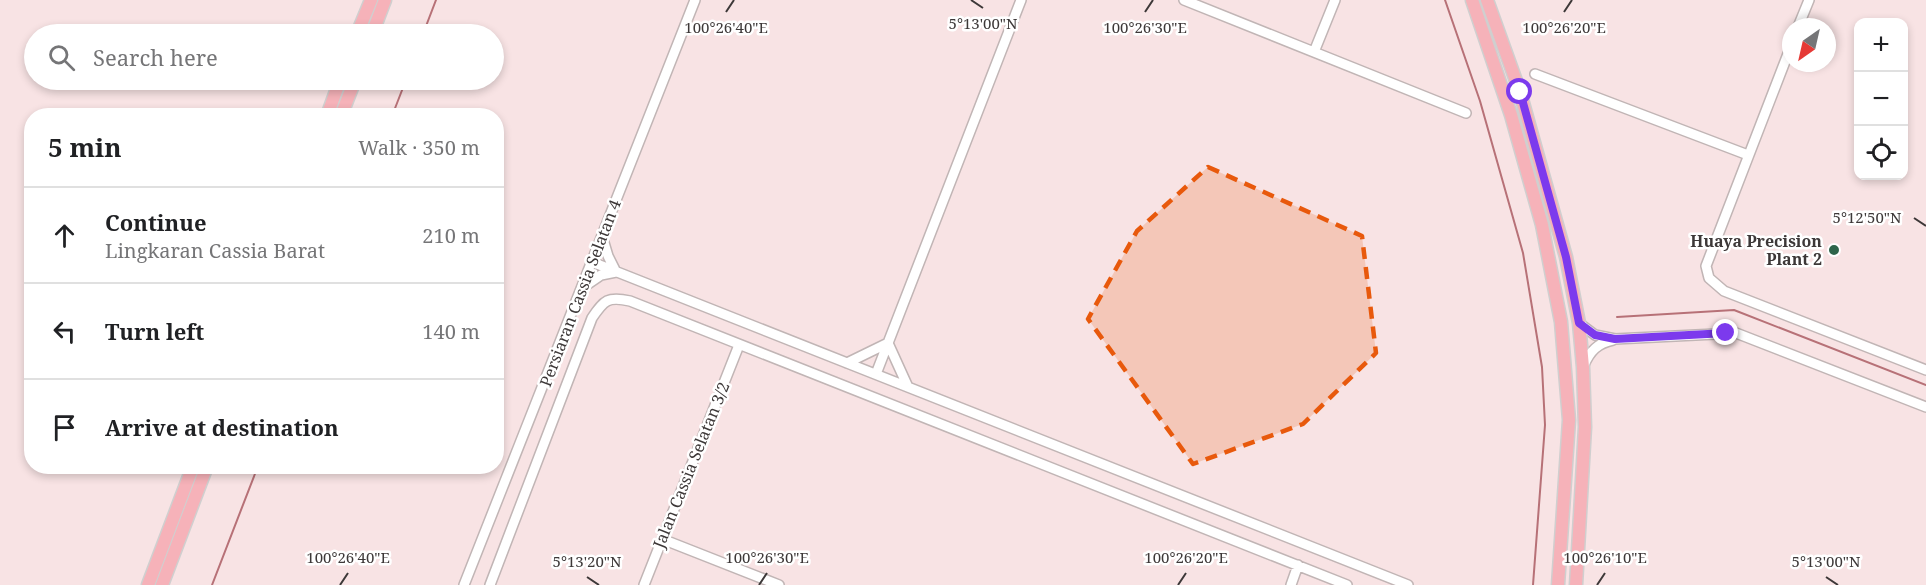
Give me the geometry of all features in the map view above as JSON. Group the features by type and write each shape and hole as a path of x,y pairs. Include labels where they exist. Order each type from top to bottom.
{"main road":[{"path":"361,24 371,0"},
{"path":"376,24 385,0"},
{"path":"1472,0 1511,115 1542,225 1561,322 1569,420 1558,585"},
{"path":"1487,0 1523,103 1566,257 1579,323 1585,427 1576,585"},
{"path":"330,108 336,90"},
{"path":"344,108 351,90"},
{"path":"148,585 190,474"},
{"path":"162,585 204,474"}],"street":[{"name":"Persiaran Cassia Selatan 4","path":"464,585 695,0"},
{"path":"876,374 1021,0"},
{"path":"1184,0 1466,113"},
{"path":"1314,52 1335,0"},
{"path":"1802,18 1809,0"},
{"path":"1782,69 1706,267 1709,278 1724,291 1926,370"},
{"path":"1535,74 1748,154"},
{"path":"602,236 616,272"},
{"path":"592,262 1408,585"},
{"path":"582,288 601,275 616,272"},
{"path":"490,585 592,318 602,302 616,298 630,301 1347,585"},
{"path":"1579,323 1595,335 1615,339"},
{"path":"1583,367 1594,348 1615,339 1736,333 1926,407"},
{"path":"847,363 888,343"},
{"path":"888,343 908,387"},
{"name":"Jalan Cassia Selatan 3/2","path":"644,585 739,345"},
{"path":"662,539 780,585"},
{"path":"1291,585 1298,565"}],"highlighted area":[{"path":"1208,167 1362,236 1376,353 1303,424 1193,464 1088,319 1137,231"}],"shaded area":[{"path":"0,0 1926,0 1926,585 0,585"}],"waterway":[{"path":"427,24 436,0"},
{"path":"1445,0 1480,101 1523,253 1542,367 1545,425 1533,585"},
{"path":"395,108 402,90"},
{"path":"1617,317 1734,310 1926,385"},
{"path":"212,585 255,474"}],"place":[{"name":"Huaya Precision Plant 2","path":"1834,250"}],"route":[{"path":"1520,92 1566,257 1579,323 1595,335 1615,339 1726,333"}]}
